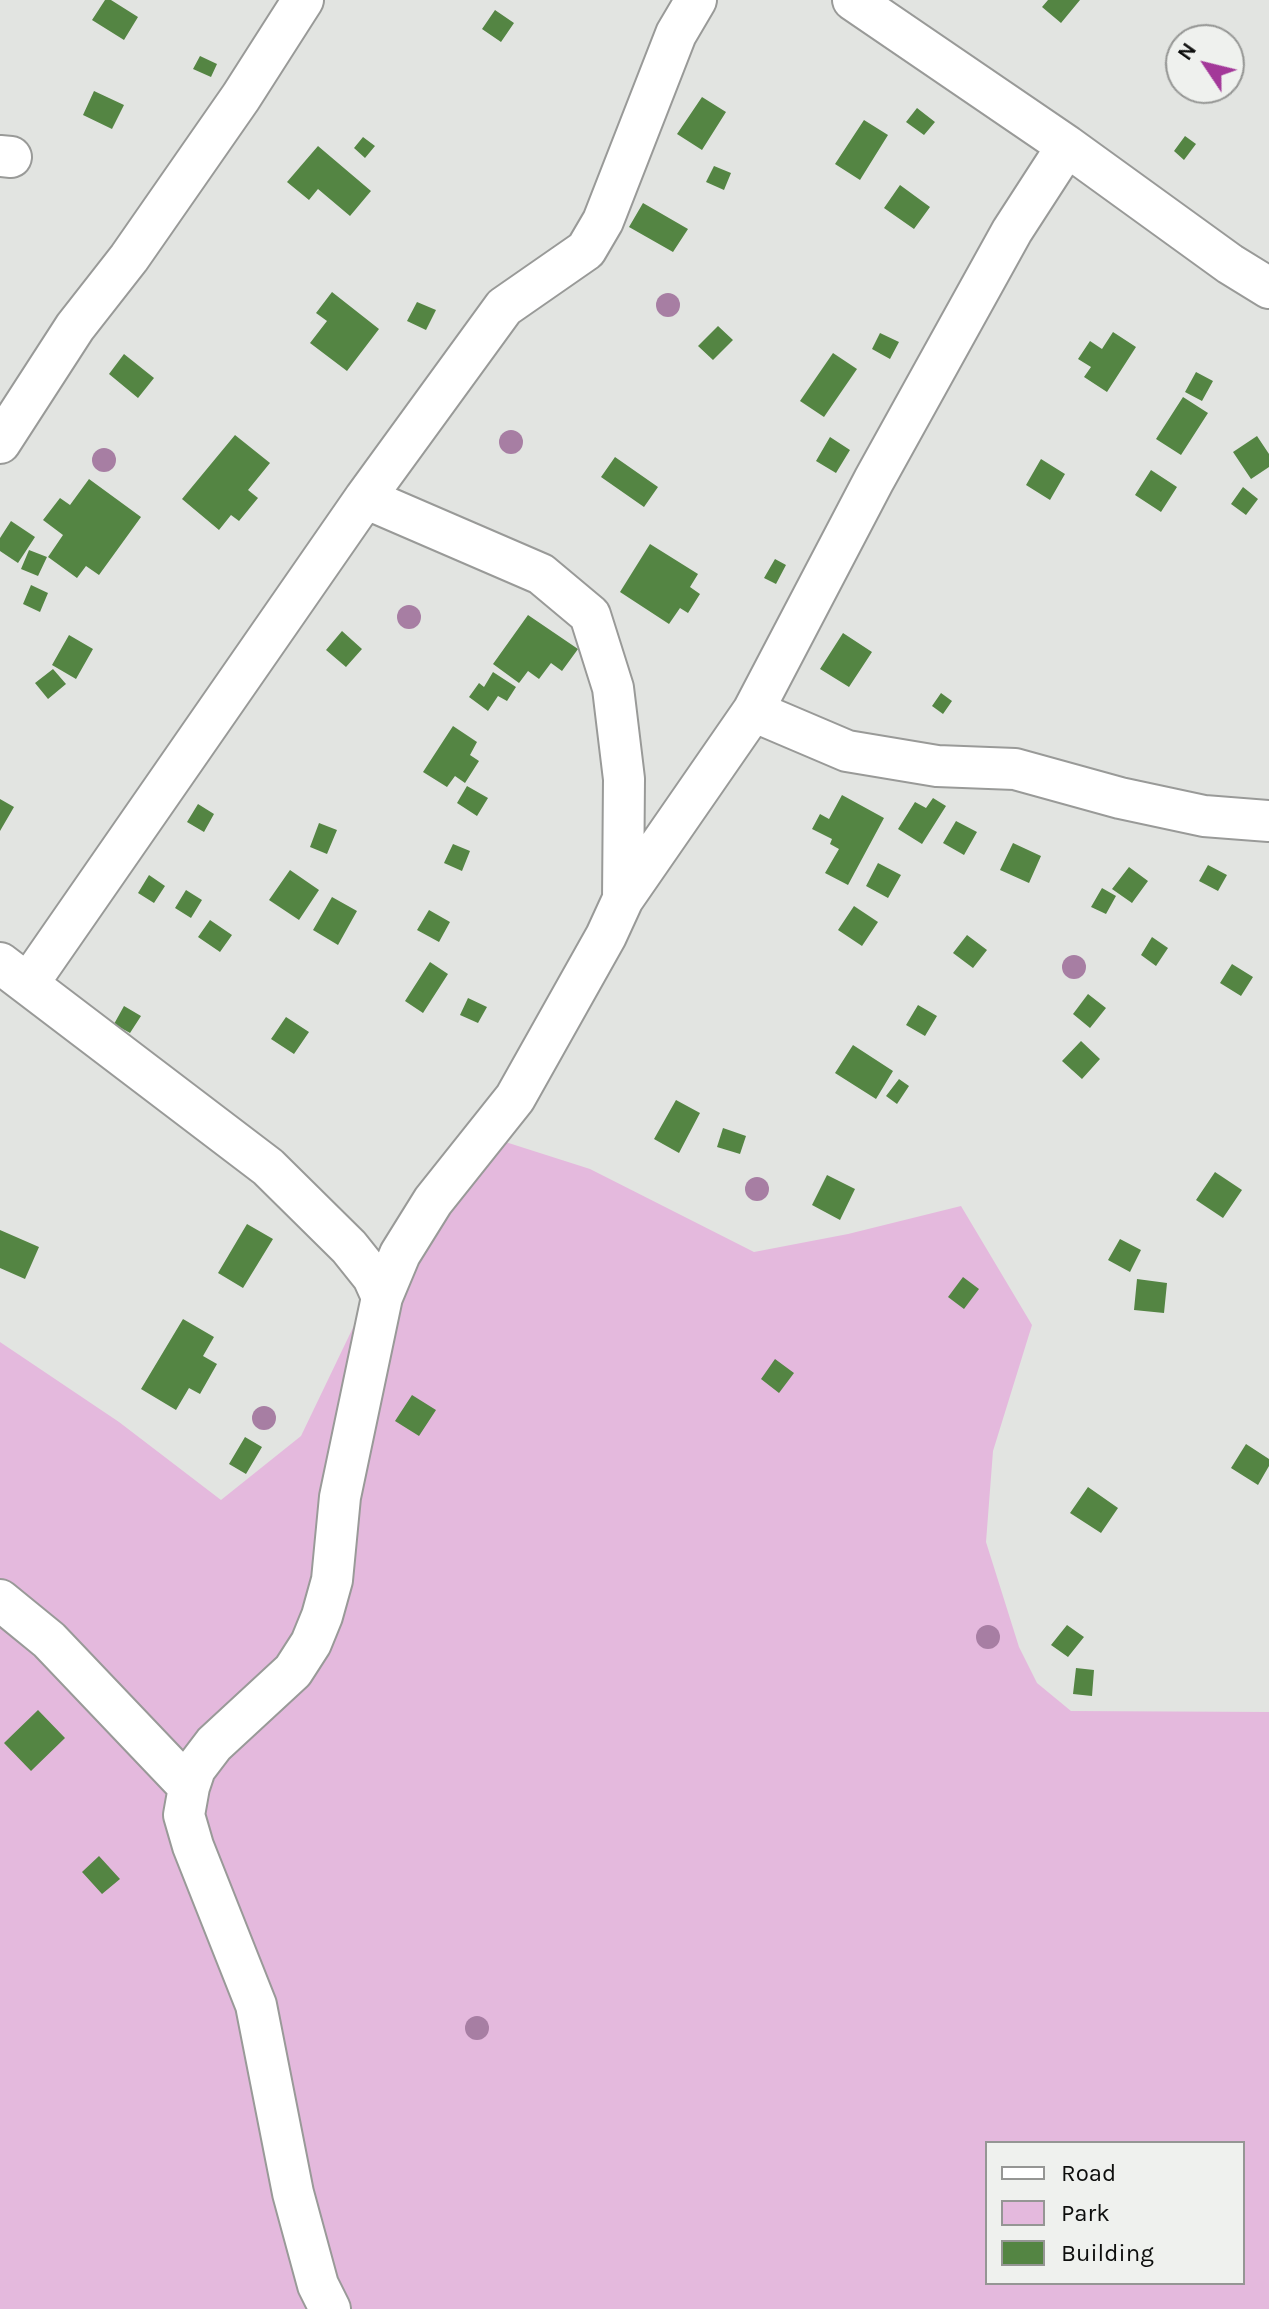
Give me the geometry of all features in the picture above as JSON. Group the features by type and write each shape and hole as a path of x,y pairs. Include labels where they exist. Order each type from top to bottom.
{"street":[{"path":"0,443 75,327 129,258 241,97 303,0"},
{"path":"382,1297 373,1277 349,1247 268,1167 14,973 504,307 586,250 603,221 676,34 696,0"},
{"path":"853,0 1067,146 1230,264 1269,288"},
{"path":"330,2309 318,2285 293,2193 256,2005 193,1846 184,1815 195,1769 214,1744 293,1671 311,1643 322,1616 332,1580 340,1497 382,1297 400,1254 433,1201 515,1098 606,936 623,899 753,711 889,452 1012,231 1067,146"},
{"path":"365,498 541,574 590,615 613,688 624,779 623,899"},
{"path":"753,711 847,751 937,766 1015,769 1120,798 1204,816 1269,821"},
{"path":"0,1600 49,1640 189,1787"}],"green space":[{"path":"471,1131 590,1169 754,1252 848,1234 961,1206 1032,1325 993,1451 986,1542 1019,1647 1037,1683 1071,1711 1269,1712 1269,2309 0,2309 0,1342 119,1422 221,1500 301,1436 396,1238"}],"building":[{"path":"105,0 111,0 138,17 124,40 92,20"},
{"path":"1048,0 1080,0 1061,23 1042,7"},
{"path":"495,10 514,23 501,42 482,29"},
{"path":"200,56 217,64 211,77 193,69"},
{"path":"94,91 124,105 112,129 83,115"},
{"path":"702,97 726,112 702,150 677,134"},
{"path":"917,108 935,122 924,135 906,122"},
{"path":"864,120 888,135 860,180 835,164"},
{"path":"1185,136 1196,144 1184,160 1174,151"},
{"path":"363,137 375,146 365,158 354,148"},
{"path":"318,146 371,191 350,216 318,189 309,200 287,182"},
{"path":"714,166 731,173 724,190 706,182"},
{"path":"900,185 930,207 914,229 884,208"},
{"path":"643,203 688,229 673,252 629,227"},
{"path":"332,292 379,329 347,371 310,343 327,321 316,313"},
{"path":"417,302 436,310 426,330 407,321"},
{"path":"718,326 733,340 713,360 698,346"},
{"path":"1113,332 1136,347 1107,392 1084,377 1091,367 1078,359 1090,341 1102,349"},
{"path":"880,333 899,342 890,359 872,349"},
{"path":"833,353 857,369 824,417 800,401"},
{"path":"124,354 154,378 138,398 109,374"},
{"path":"1196,372 1213,381 1202,401 1185,392"},
{"path":"1183,397 1208,413 1181,455 1156,439"},
{"path":"235,435 270,463 248,490 258,498 239,521 231,515 219,530 182,499"},
{"path":"1257,436 1269,454 1269,467 1251,479 1233,452"},
{"path":"830,437 850,450 836,473 816,461"},
{"path":"615,457 658,487 644,507 601,477"},
{"path":"1041,459 1065,474 1050,500 1026,485"},
{"path":"1151,470 1177,487 1161,512 1135,495"},
{"path":"89,479 141,517 99,575 86,566 77,578 48,557 63,535 43,520 60,498 70,505"},
{"path":"1243,487 1258,499 1246,515 1231,504"},
{"path":"11,521 35,537 18,563 0,551 0,538"},
{"path":"650,544 698,574 690,587 700,594 688,613 680,608 669,624 620,592"},
{"path":"29,550 47,557 38,576 21,569"},
{"path":"775,559 786,565 776,584 764,578"},
{"path":"31,585 48,593 40,612 23,604"},
{"path":"528,615 578,649 562,671 551,663 539,679 528,671 519,683 493,664"},
{"path":"342,631 362,649 346,667 326,650"},
{"path":"843,633 872,652 849,687 820,669"},
{"path":"69,635 93,649 76,679 52,665"},
{"path":"53,669 66,684 48,699 35,683"},
{"path":"493,672 516,687 507,701 498,696 488,711 469,697 479,683 484,687"},
{"path":"941,693 952,701 943,714 932,706"},
{"path":"453,726 477,742 470,755 479,761 465,783 455,776 447,787 423,772"},
{"path":"467,786 488,798 477,816 457,803"},
{"path":"842,795 884,818 848,885 825,873 839,849 830,844 832,839 812,829 820,814 829,819"},
{"path":"933,798 946,806 922,844 898,829 915,802 926,808"},
{"path":"0,799 14,807 0,831"},
{"path":"198,804 214,814 204,832 187,822"},
{"path":"956,821 977,832 964,855 943,843"},
{"path":"319,823 337,830 327,854 310,847"},
{"path":"1013,843 1041,856 1029,883 1000,870"},
{"path":"453,844 470,851 462,871 444,863"},
{"path":"878,863 901,875 888,898 866,886"},
{"path":"1208,865 1227,875 1218,891 1199,881"},
{"path":"1129,867 1148,881 1132,903 1112,889"},
{"path":"290,870 319,890 299,920 269,900"},
{"path":"149,875 165,886 154,903 138,893"},
{"path":"1102,888 1116,896 1106,914 1091,907"},
{"path":"186,890 202,900 191,918 175,908"},
{"path":"332,897 357,911 338,945 313,930"},
{"path":"854,906 878,922 862,946 838,930"},
{"path":"429,910 450,922 439,942 417,930"},
{"path":"210,920 232,935 220,952 198,937"},
{"path":"967,935 987,950 973,968 953,953"},
{"path":"1152,937 1168,948 1156,966 1141,955"},
{"path":"430,962 448,974 423,1013 405,1001"},
{"path":"1232,964 1253,977 1241,996 1220,983"},
{"path":"1088,994 1106,1008 1090,1028 1073,1014"},
{"path":"468,998 487,1007 478,1023 460,1015"},
{"path":"918,1005 937,1016 925,1036 906,1025"},
{"path":"124,1006 141,1016 130,1033 114,1024"},
{"path":"286,1017 309,1032 294,1054 271,1039"},
{"path":"1081,1041 1100,1059 1082,1079 1062,1061"},
{"path":"853,1045 893,1071 876,1099 835,1073"},
{"path":"899,1079 909,1086 897,1104 886,1096"},
{"path":"676,1100 700,1113 679,1153 654,1139"},
{"path":"723,1128 746,1136 740,1154 717,1147"},
{"path":"1215,1172 1242,1190 1223,1218 1196,1200"},
{"path":"827,1175 855,1189 840,1220 812,1205"},
{"path":"247,1224 273,1239 243,1288 218,1273"},
{"path":"0,1230 39,1247 25,1279 0,1268"},
{"path":"1120,1239 1141,1250 1130,1272 1108,1260"},
{"path":"963,1277 979,1289 964,1309 948,1297"},
{"path":"1137,1279 1167,1283 1164,1313 1134,1310"},
{"path":"183,1319 214,1337 203,1356 217,1364 200,1394 189,1388 176,1410 141,1389"},
{"path":"775,1359 794,1373 779,1393 761,1379"},
{"path":"412,1395 436,1410 419,1436 395,1421"},
{"path":"245,1437 262,1447 246,1474 229,1464"},
{"path":"1246,1444 1269,1459 1269,1466 1258,1485 1231,1468"},
{"path":"1088,1487 1118,1508 1101,1533 1070,1513"},
{"path":"1067,1625 1084,1637 1068,1657 1051,1645"},
{"path":"1076,1668 1094,1670 1092,1696 1073,1694"},
{"path":"38,1710 65,1738 31,1771 4,1743"},
{"path":"99,1856 120,1879 102,1894 82,1872"}]}
